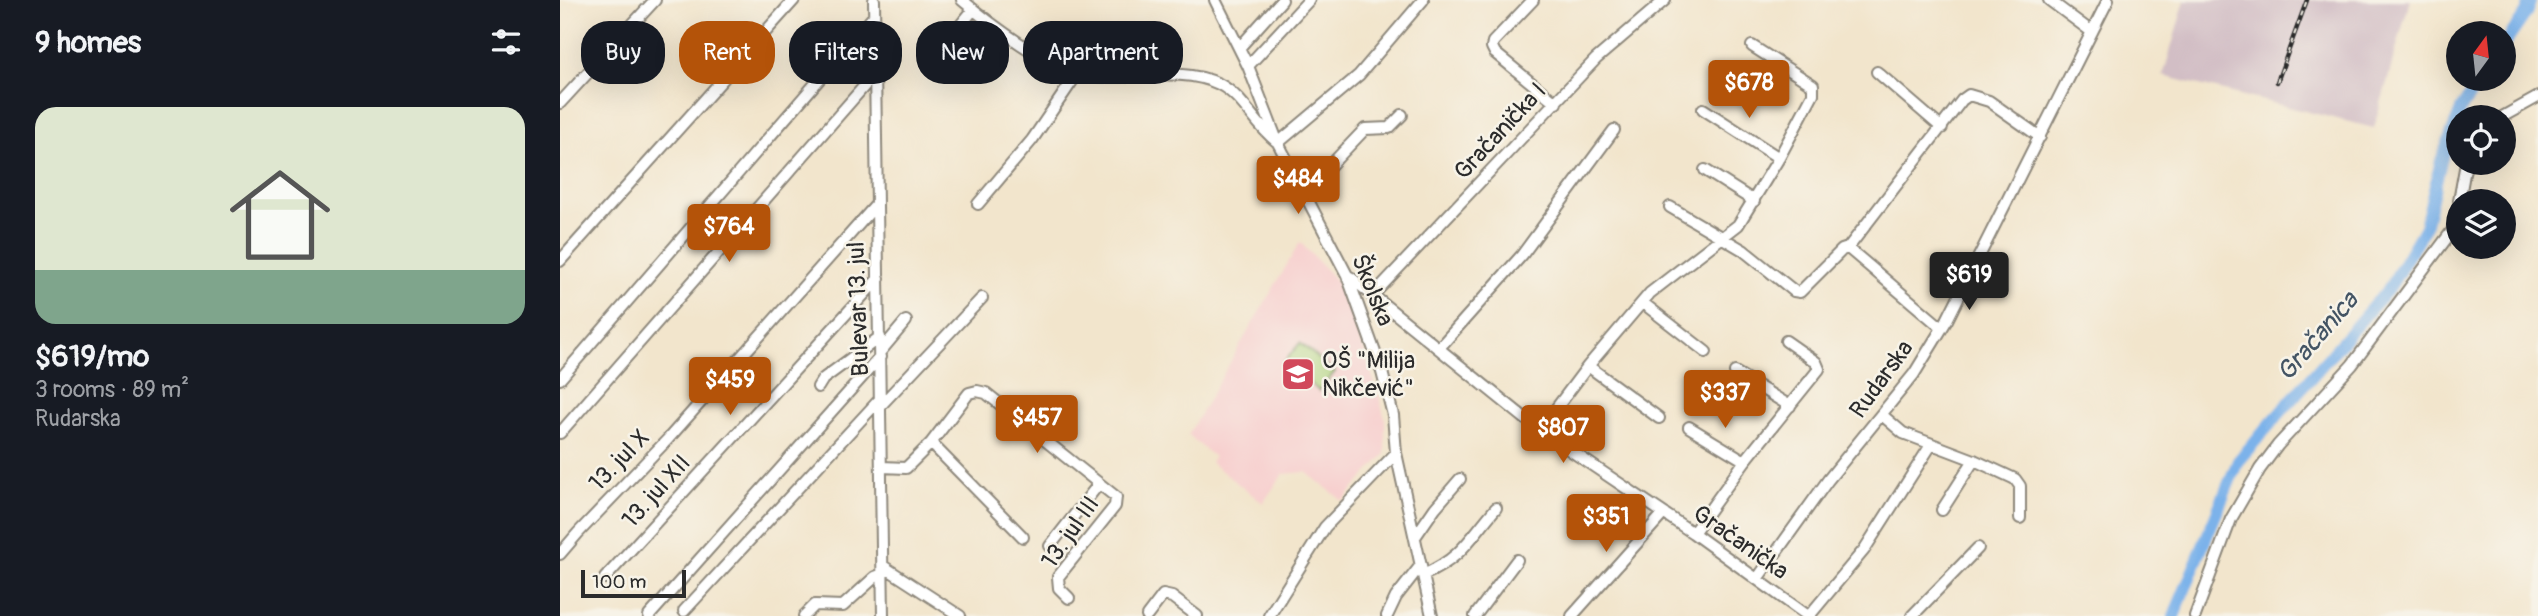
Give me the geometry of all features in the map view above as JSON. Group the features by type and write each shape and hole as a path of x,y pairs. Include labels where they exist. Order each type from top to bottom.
{"street":[{"path":"560,103 655,0"},
{"path":"560,261 794,0"},
{"name":"Bulevar 13. jul","path":"874,0 874,21"},
{"path":"962,0 1023,43"},
{"name":"Školska","path":"1215,0 1240,47 1278,143 1347,275 1382,372 1393,415 1396,453 1432,616"},
{"path":"1240,47 1282,0"},
{"path":"1248,66 1309,0"},
{"path":"1183,77 1217,83 1233,93 1278,143 1359,75 1423,0"},
{"path":"1533,0 1493,42 1492,47 1495,53 1556,103"},
{"name":"Gračanička I","path":"1372,296 1596,59 1665,0"},
{"path":"2049,0 2092,32"},
{"name":"Rudarska","path":"1757,579 1828,480 1914,374 1942,328 2108,0"},
{"path":"964,21 973,10"},
{"path":"560,379 874,16"},
{"path":"1540,430 1588,366 1650,293 1738,225 1779,158 1814,89 1811,82 1752,46"},
{"path":"1877,72 1942,128"},
{"path":"560,433 866,84"},
{"name":"Bulevar 13. jul","path":"874,84 883,616"},
{"path":"978,204 1032,140 1070,84"},
{"path":"1670,207 1743,250 1783,283 1800,292 1842,250 1849,248 1962,100 1969,95 1989,101 2040,137"},
{"path":"2516,109 2538,97"},
{"path":"1703,109 1779,158"},
{"path":"1304,193 1365,129 1389,128 1402,115"},
{"path":"1439,348 1522,255 1614,130"},
{"path":"1705,170 1754,201"},
{"name":"13. jul X","path":"560,554 668,439 876,205"},
{"path":"2195,616 2231,519 2260,469 2278,445 2343,376 2446,239"},
{"path":"1849,248 1942,328"},
{"name":"Gračanička","path":"1347,275 1540,430 1693,533 1809,616"},
{"name":"13. jul XII","path":"605,578 879,278"},
{"path":"684,611 881,401 982,298"},
{"path":"1643,303 1706,352"},
{"path":"649,616 906,321"},
{"path":"818,387 823,379 880,337"},
{"path":"1693,533 1745,461 1817,372 1819,366 1786,341"},
{"path":"1588,366 1659,418"},
{"path":"1735,372 1790,406"},
{"name":"13. jul III","path":"882,467 906,468 931,443 968,394 977,391 986,393 1116,497 1117,502 1058,578 1059,588 1069,598"},
{"path":"1882,415 1903,433 2006,474 2020,486 2020,518"},
{"path":"1689,427 1745,461"},
{"path":"931,443 1023,537"},
{"path":"1809,616 1864,550 1931,445"},
{"path":"1269,616 1325,527 1396,453"},
{"path":"1942,510 1974,460"},
{"path":"1415,537 1460,479"},
{"path":"1049,546 1098,485"},
{"path":"1387,616 1396,597 1422,570 1444,566 1465,548 1496,508"},
{"path":"1572,616 1663,514"},
{"path":"1912,616 1978,548"},
{"path":"1475,616 1517,560"},
{"path":"804,616 815,605 843,606 883,570 960,616"},
{"path":"1147,616 1163,595 1172,597 1197,616"}],"shaded area":[{"path":"2185,0 2410,0 2374,128 2163,76"},
{"name":"OŠ \"Milija Nikčević\"","path":"1300,242 1343,288 1385,419 1385,454 1343,501 1306,472 1283,474 1263,503 1210,462 1214,457 1188,435"}],"green space":[{"path":"1300,343 1335,372 1319,391 1284,362"}],"waterway":[{"name":"Gračanica","path":"2516,28 2531,0"},
{"name":"Gračanica","path":"2174,616 2238,461 2390,287 2425,227 2441,161 2462,107 2473,91"}],"railway":[{"path":"2277,82 2307,0"}],"place":[{"name":"OŠ \"Milija Nikčević\"","path":"1298,374"}]}
